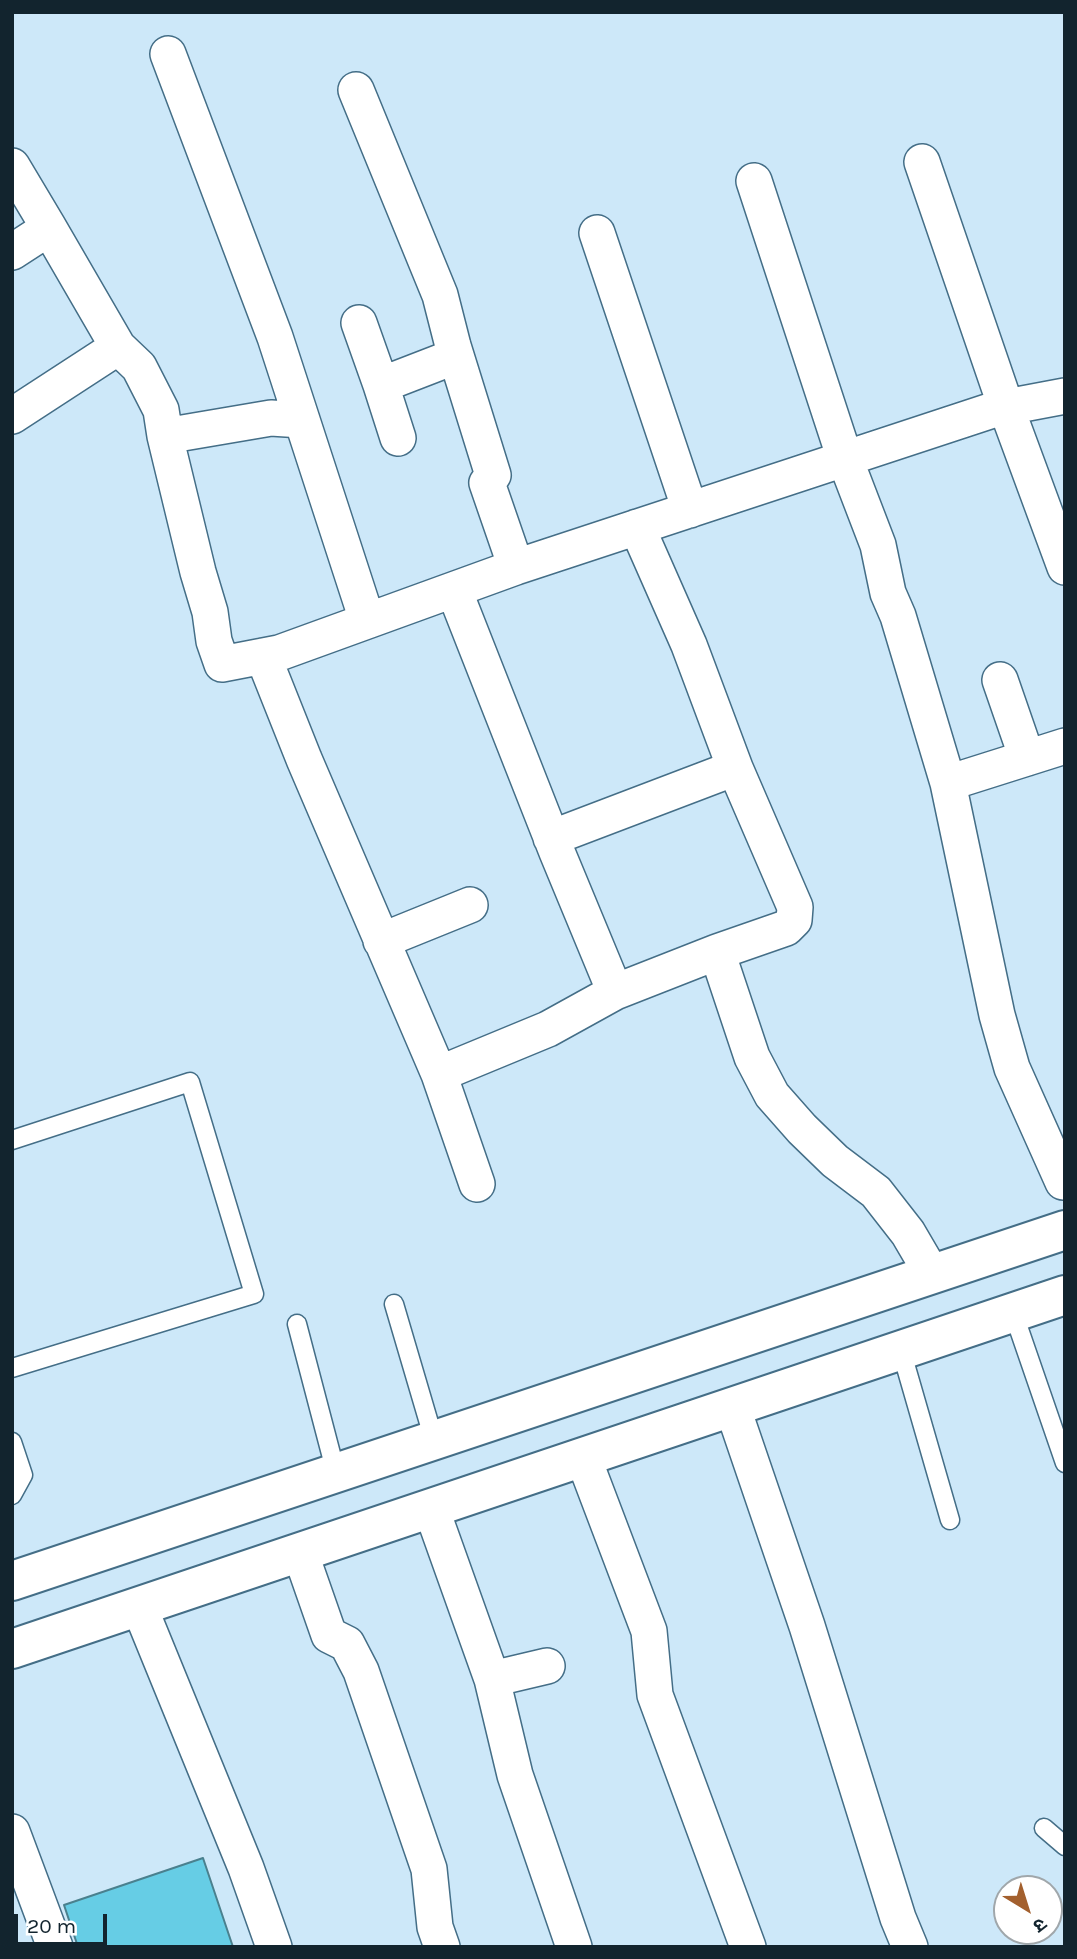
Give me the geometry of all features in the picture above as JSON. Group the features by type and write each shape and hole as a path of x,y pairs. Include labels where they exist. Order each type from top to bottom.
{"main road":[{"path":"12,1581 1065,1230"},
{"path":"12,1649 1065,1295"}],"street":[{"path":"168,54 275,337 367,620"},
{"path":"356,90 440,295 456,356 494,475 487,483 516,567"},
{"path":"922,162 1006,407 1065,567"},
{"path":"12,166 118,347 139,367 161,410 165,436 210,612 214,641 222,664 279,653 516,567 1006,407 1065,396"},
{"path":"754,181 845,459 878,545 888,593 898,616 948,783 997,1015 1012,1068 1063,1182"},
{"path":"12,252 49,228"},
{"path":"597,233 690,510"},
{"path":"359,323 398,438"},
{"path":"12,416 118,347"},
{"path":"381,385 456,356"},
{"path":"165,436 271,418 302,419"},
{"path":"439,1074 548,1029 615,992 786,928 794,920 795,907 735,768 689,645 637,527"},
{"path":"454,590 551,838 615,992"},
{"path":"263,656 304,759 439,1074 477,1184"},
{"path":"1000,680 1027,758"},
{"path":"948,783 1065,746"},
{"path":"551,838 735,768"},
{"path":"381,941 470,905"},
{"path":"717,952 752,1057 772,1095 835,1161 876,1192 908,1233 932,1274"},
{"path":"732,1406 807,1626 898,1918 910,1947"},
{"path":"583,1457 649,1631 655,1695 748,1947"},
{"path":"431,1508 492,1679 515,1775 574,1947"},
{"path":"300,1552 329,1635 347,1644 361,1671 429,1869 435,1927 442,1947"},
{"path":"139,1606 246,1868 274,1947"},
{"path":"492,1679 547,1666"},
{"path":"12,1832 23,1892 55,1947"}],"lane":[{"path":"12,1140 190,1082 254,1294 12,1368"},
{"path":"394,1304 434,1440"},
{"path":"1013,1312 1065,1463"},
{"path":"297,1324 337,1473"},
{"path":"901,1350 950,1520"},
{"path":"12,1442 23,1475 12,1495"},
{"path":"1044,1828 1065,1846"}],"building":[{"path":"203,1858 233,1947 78,1947 64,1905"}]}
